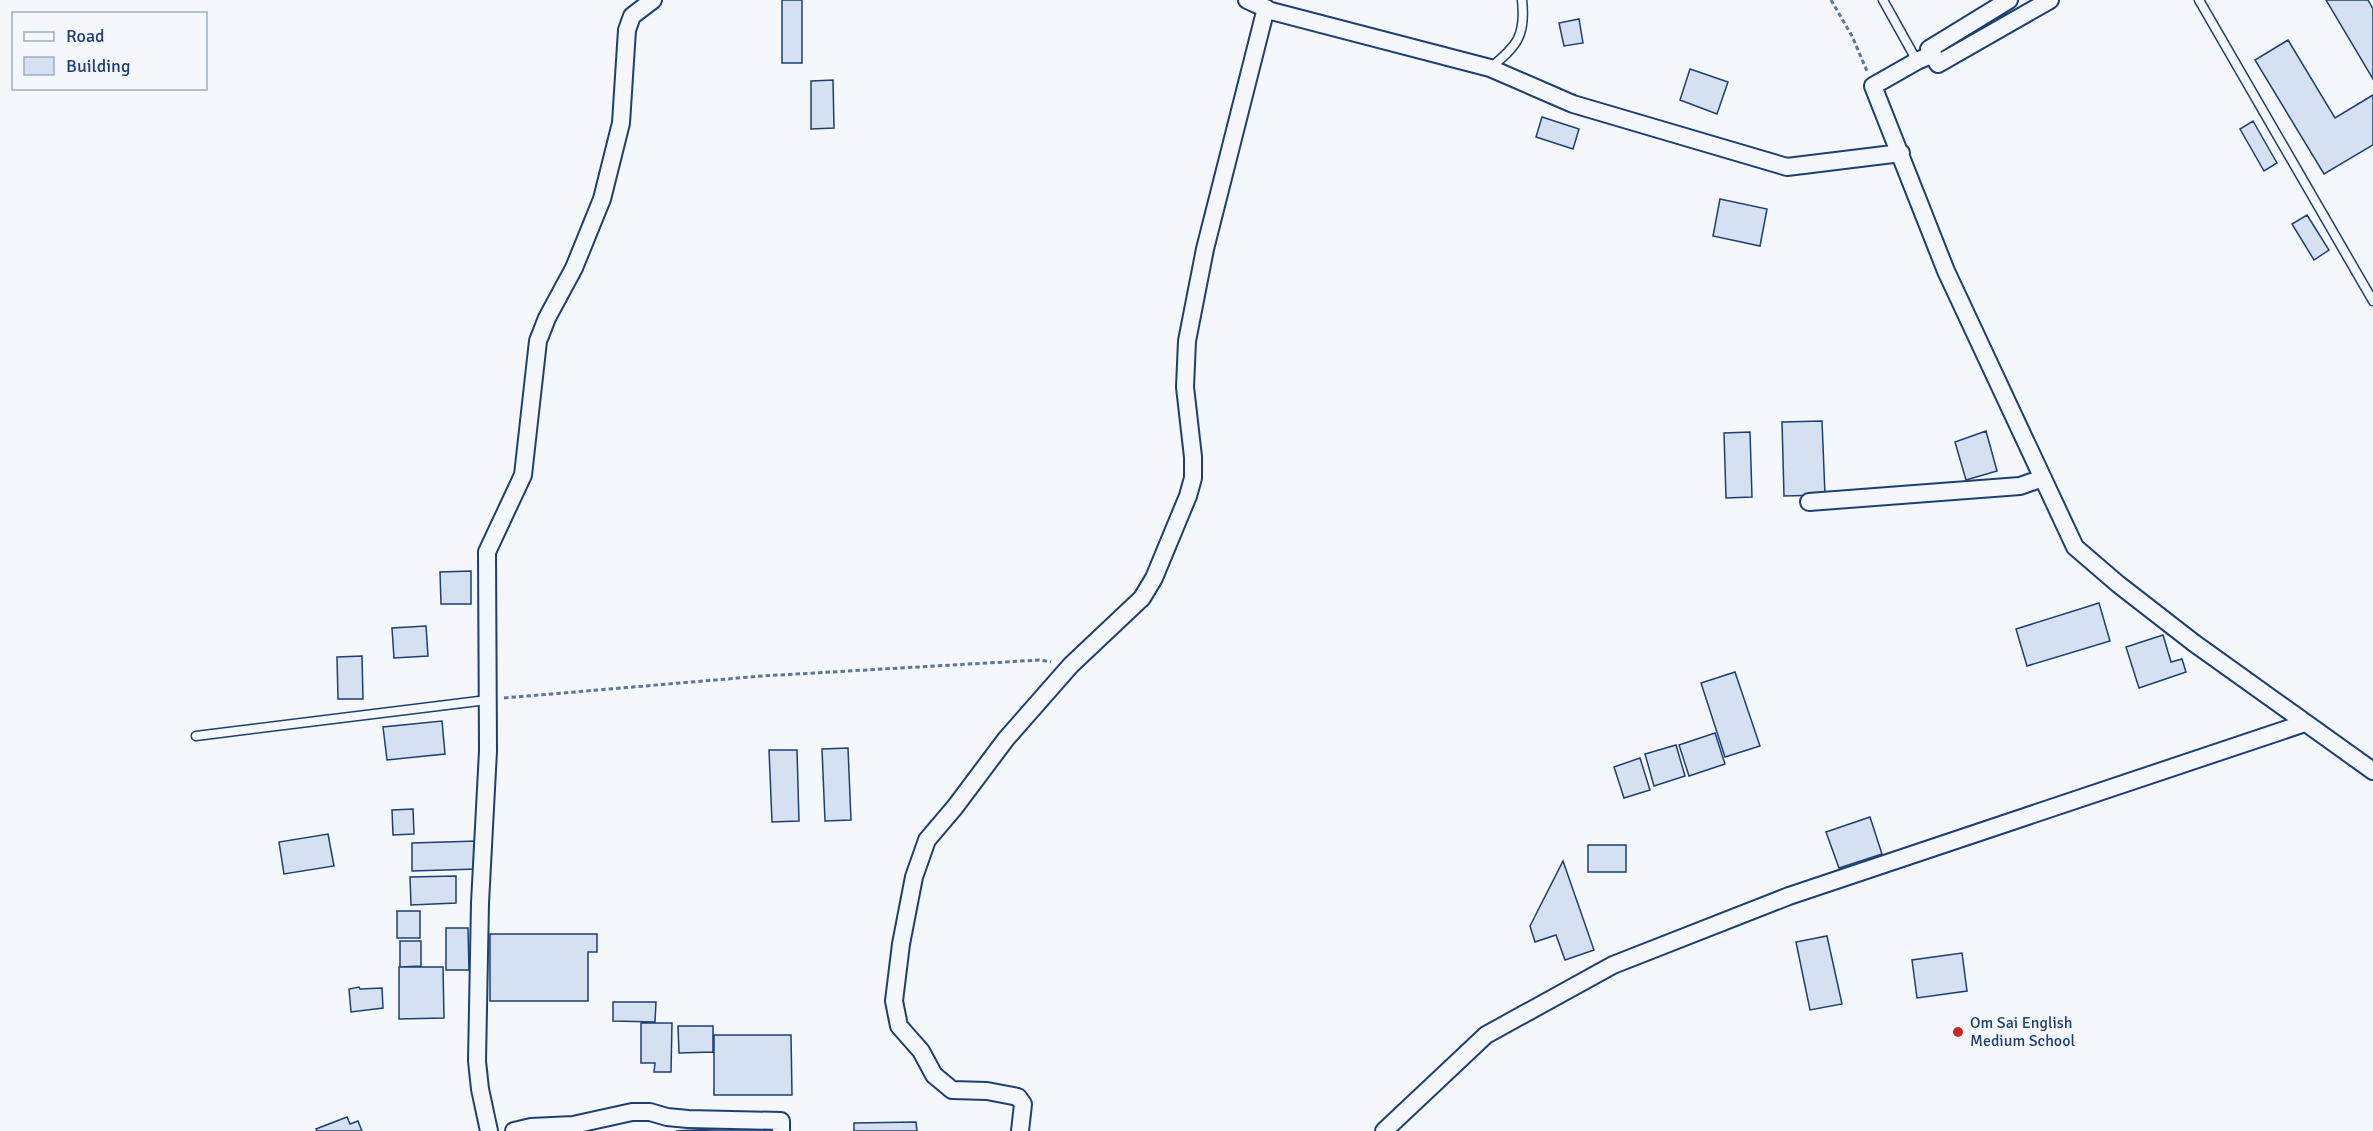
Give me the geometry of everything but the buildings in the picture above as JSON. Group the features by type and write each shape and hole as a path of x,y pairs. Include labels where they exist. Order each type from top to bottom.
{"street":[{"path":"489,1131 477,1061 480,903 488,751 487,552 523,476 538,340 574,268 602,199 621,123 627,30 632,16 654,0"},
{"path":"1247,0 1266,8 1490,68 1573,104 1787,167 1901,153"},
{"path":"2009,0 1988,8 1929,49 1938,64 2050,0"},
{"path":"1020,1131 1023,1104 1018,1096 987,1091 951,1090 934,1075 921,1051 899,1026 894,1001 914,877 927,840 1006,739 1071,665 1142,598 1154,578 1188,496 1193,478 1193,457 1185,387 1187,341 1205,249 1266,8"},
{"path":"1933,54 1874,86 1946,271 2075,547 2194,643 2373,771"},
{"path":"1809,502 2020,486 2043,478"},
{"path":"1384,1131 1486,1035 1613,964 1789,896 2304,723"},
{"path":"514,1131 531,1126 579,1128 632,1112 650,1112 667,1118 781,1121 781,1131"}],"lane":[{"path":"1490,68 1512,50 1522,33 1522,0"},
{"path":"1883,0 1917,61"},
{"path":"2199,0 2373,301"},
{"path":"196,736 487,700"}],"path":[{"path":"1831,0 1852,36 1874,86"},
{"path":"487,700 762,676 923,665 1039,660 1071,665"}],"place":[{"name":"Om Sai English Medium School","path":"1958,1032"}]}
